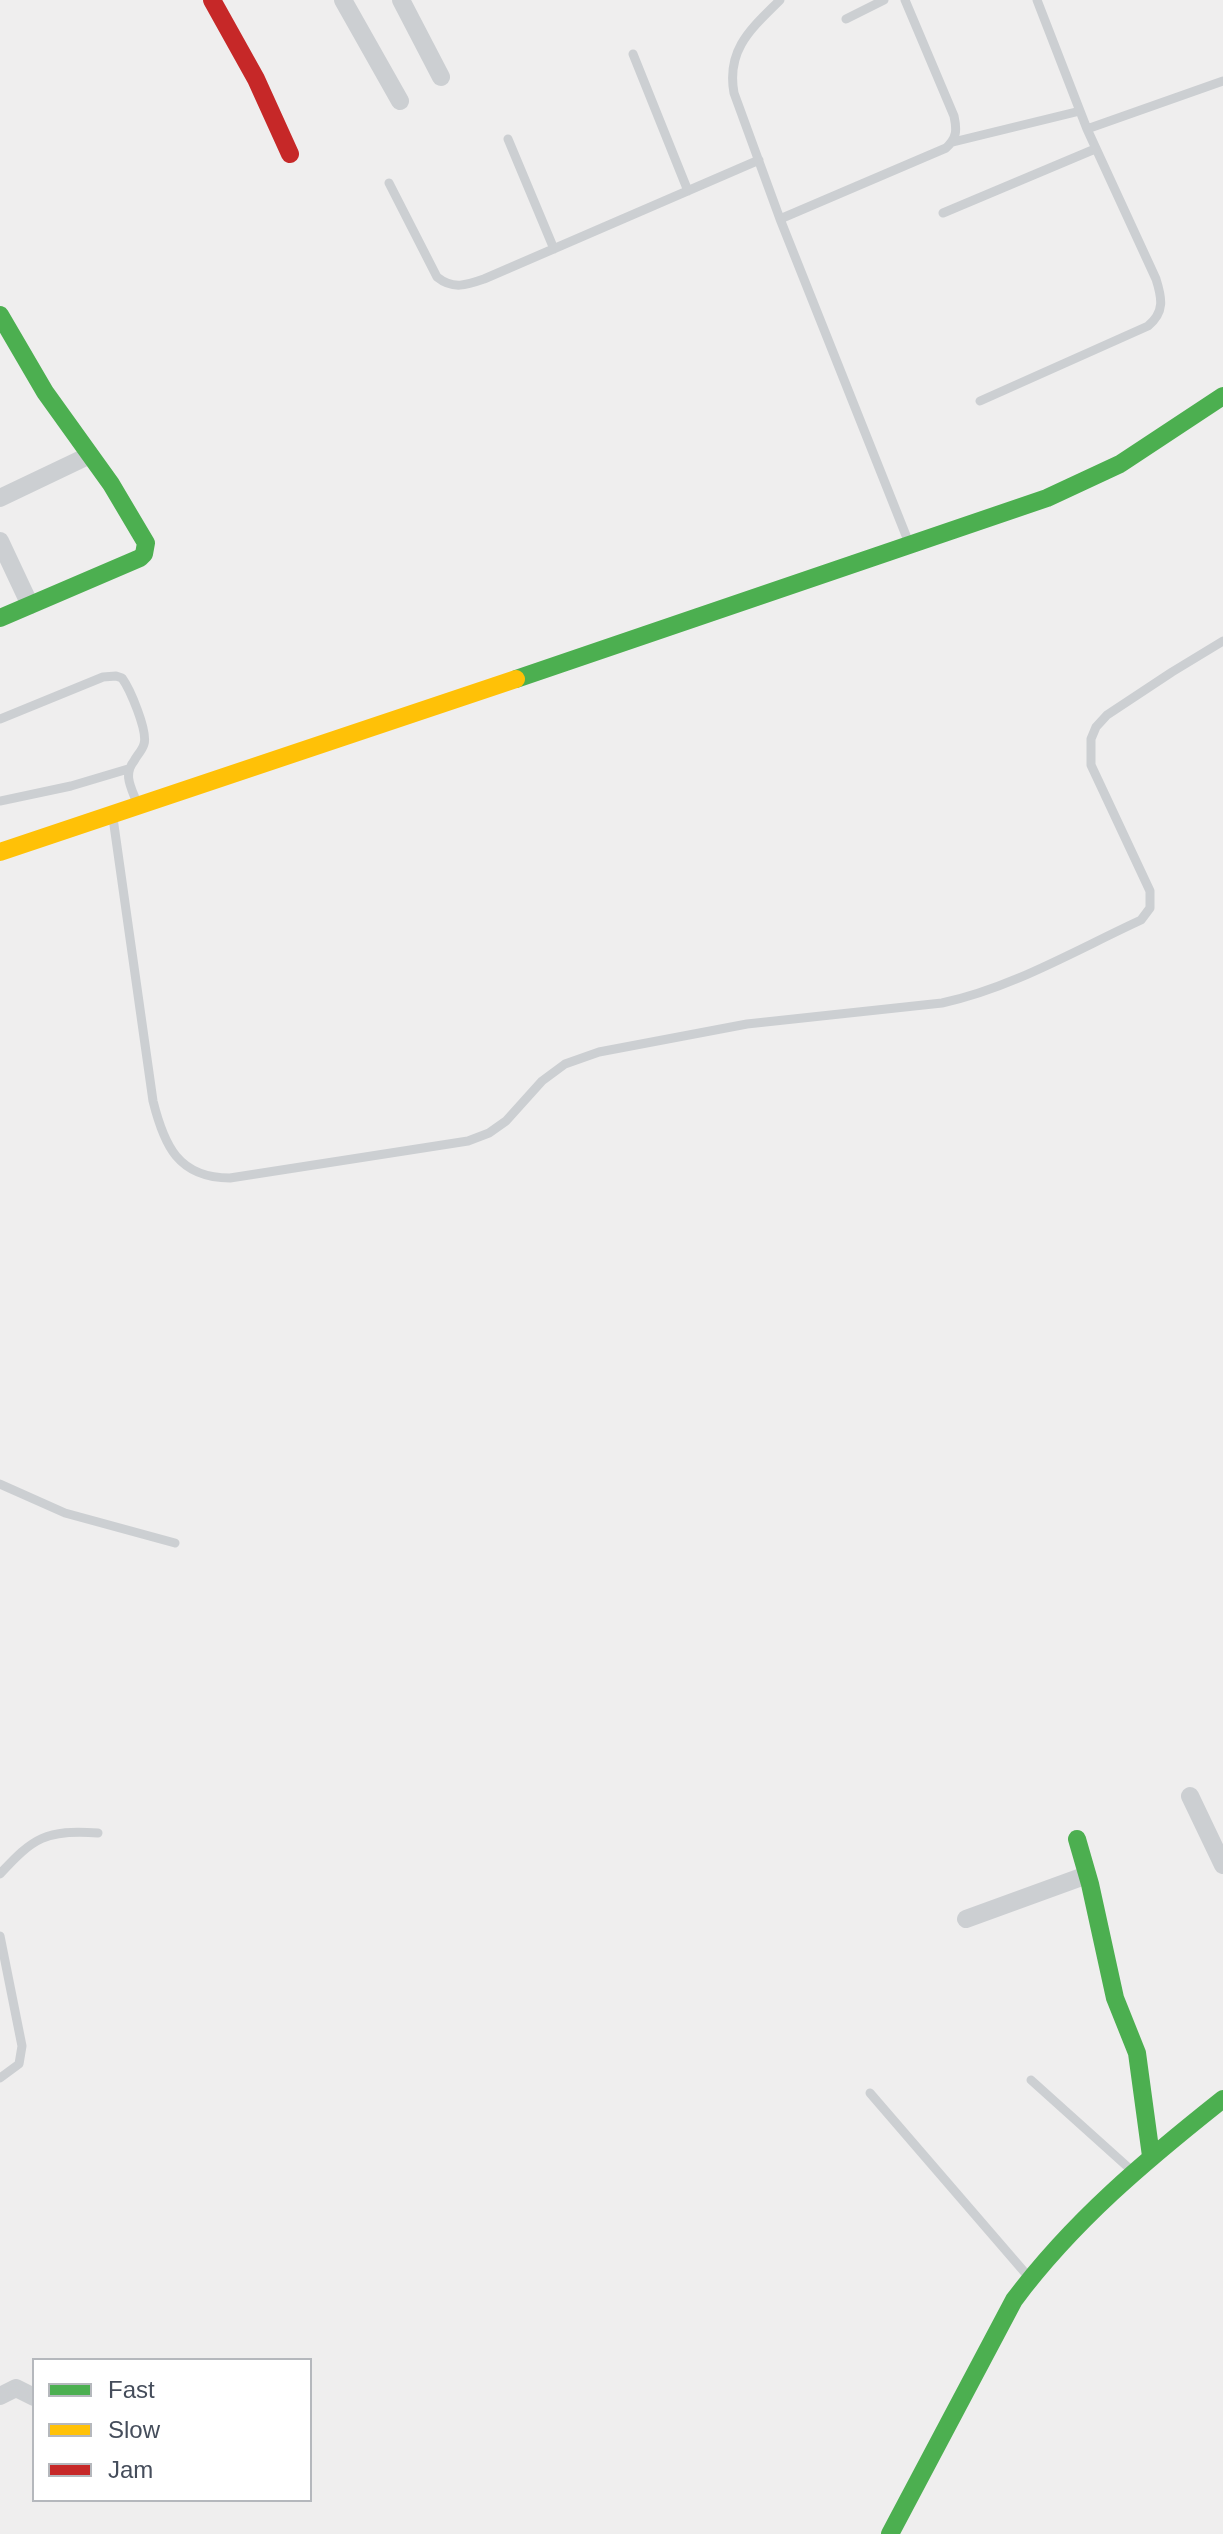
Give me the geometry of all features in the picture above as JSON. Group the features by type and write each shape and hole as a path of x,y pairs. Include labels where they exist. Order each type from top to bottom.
{"street":[{"path":"212,0 256,79 290,154"},
{"path":"343,0 400,101"},
{"path":"401,0 441,77"},
{"path":"0,618 140,558 146,543 45,392 1,317"},
{"path":"0,852 1012,512 1093,478 1162,438 1223,396"},
{"path":"0,498 90,455"},
{"path":"0,541 30,605"},
{"path":"1190,1796 1223,1865"},
{"path":"1077,1839 1115,1998 1137,2053 1151,2156"},
{"path":"966,1919 1087,1875"},
{"path":"890,2534 1014,2300 1029,2278 1063,2236 1151,2156 1223,2099"},
{"path":"0,2396 16,2388 32,2396"}],"lane":[{"path":"780,0 739,47 731,78 734,93 780,219 910,546"},
{"path":"846,19 884,0"},
{"path":"780,219 946,148 953,142 956,135 954,116 905,0"},
{"path":"980,401 1148,326 1158,318 1162,308 1156,279 1095,149 1037,0"},
{"path":"633,54 688,191"},
{"path":"1087,129 1223,81"},
{"path":"953,142 1080,111"},
{"path":"508,139 554,249"},
{"path":"943,213 1095,149"},
{"path":"389,183 430,266 445,283 456,286 468,285 759,160"},
{"path":"113,814 153,1101 163,1137 184,1165 206,1176 230,1178 453,1144 489,1133 506,1121 542,1081 565,1064 599,1052 747,1024 966,998 994,989 1141,920 1150,908 1150,891 1091,765 1091,739 1096,727 1107,715 1223,641"},
{"path":"0,719 103,677 122,678 145,738 144,746 128,769 128,779 138,806"},
{"path":"0,801 71,786 128,769"},
{"path":"0,1484 65,1513 175,1543"},
{"path":"0,1874 25,1847 39,1839 60,1834 98,1833"},
{"path":"0,1936 22,2046 19,2064 0,2078"},
{"path":"1031,2080 1133,2172"},
{"path":"870,2093 1029,2278"}],"traffic: fast":[{"path":"0,315 45,392 111,484 146,543 140,558 0,618"},
{"path":"516,679 1047,498 1120,464 1223,396"},
{"path":"1077,1839 1115,1998 1137,2053 1151,2156"},
{"path":"890,2534 1014,2300 1086,2218 1166,2145 1223,2099"}],"traffic: slow":[{"path":"0,852 516,679"}],"traffic: jam":[{"path":"212,0 256,79 290,154"}]}
